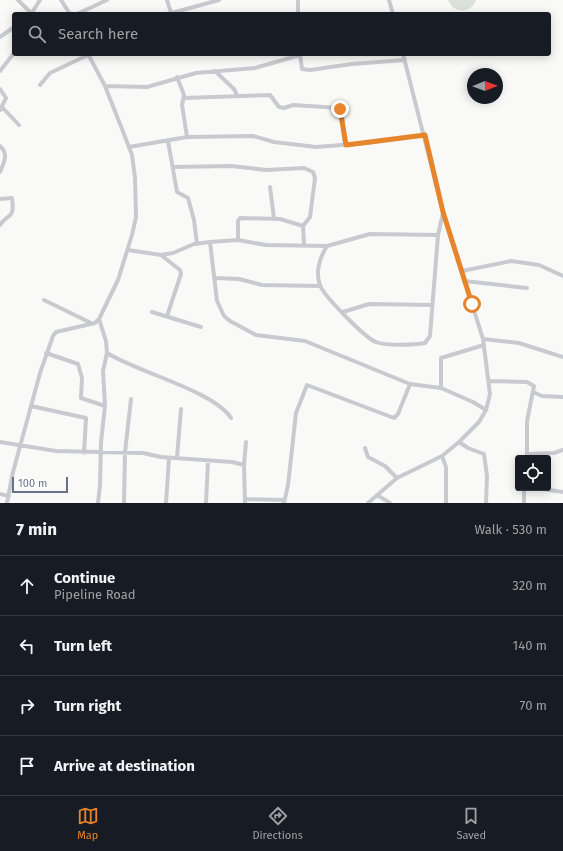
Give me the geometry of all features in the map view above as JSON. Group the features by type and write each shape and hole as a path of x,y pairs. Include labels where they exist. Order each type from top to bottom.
{"street":[{"path":"18,0 29,12"},
{"path":"32,12 40,0"},
{"path":"61,0 69,12"},
{"path":"81,12 107,0"},
{"path":"167,0 170,12"},
{"path":"177,12 219,0"},
{"path":"298,0 298,12"},
{"path":"389,0 392,12"},
{"path":"0,37 12,28"},
{"path":"0,70 12,55"},
{"path":"40,84 50,73 86,56"},
{"path":"7,503 21,444 46,353 56,332 92,324 99,319 118,280 128,250 136,217 134,164 105,86 89,56"},
{"path":"105,86 147,87 177,77 215,71 255,68 297,56"},
{"path":"300,56 302,69 310,70 352,64 405,60"},
{"path":"368,503 397,478 442,456 459,442 479,422 486,410 490,394 483,340 443,212 425,135 404,56"},
{"path":"215,71 234,89 237,95"},
{"path":"177,77 184,98 182,105 187,137"},
{"path":"0,89 6,98 1,108 19,125"},
{"path":"184,98 270,95 279,107 284,108 293,105 339,108 342,115 346,145"},
{"path":"129,148 187,137 253,136 274,142 311,147 346,145 425,135"},
{"path":"168,141 177,192 188,198 191,206 197,244"},
{"path":"0,146 4,150 6,158 0,172"},
{"path":"173,167 215,165 266,170 304,168 310,170 315,178 311,212 309,220 303,226 304,244"},
{"path":"270,187 274,218"},
{"path":"0,199 12,198 13,208 10,217 0,225"},
{"path":"327,246 321,256 318,273 320,286 364,335 377,342 425,343 430,336 438,235 443,212"},
{"path":"238,240 238,220 240,218 274,218 303,226"},
{"path":"128,250 161,255 173,253 197,244 210,242 238,240 266,245 304,244 327,246 370,234 438,235"},
{"path":"210,242 217,301 224,316 230,321 256,335 305,341 410,384 441,388 473,402 486,410"},
{"path":"161,255 180,270 181,274 166,316"},
{"path":"462,271 511,261 539,265 563,276"},
{"path":"214,278 239,279 262,285 320,286"},
{"path":"464,281 527,288"},
{"path":"44,300 92,324"},
{"path":"343,312 369,304 432,306"},
{"path":"152,312 201,327"},
{"path":"98,503 105,406 102,381 107,353 106,341 99,319"},
{"path":"483,340 519,343 563,357"},
{"path":"441,388 441,358 484,345"},
{"path":"46,353 78,364 82,378 81,398 105,406"},
{"path":"107,353 194,392 222,407 231,418"},
{"path":"488,381 527,382 534,386 527,421 527,455"},
{"path":"246,442 244,465 245,501 285,502 296,413 307,385 394,418 398,414 410,384"},
{"path":"533,392 542,396 563,397"},
{"path":"124,503 125,452 131,399"},
{"path":"31,406 86,418 84,453"},
{"path":"177,458 181,409"},
{"path":"0,442 21,444 56,452 143,453 169,458 244,465"},
{"path":"459,442 468,448 484,454 487,476 486,503"},
{"path":"365,448 368,457 385,466 397,478"},
{"path":"536,455 554,453 563,450"},
{"path":"442,456 446,467 446,503"},
{"path":"166,503 169,458"},
{"path":"206,503 208,461"},
{"path":"551,490 563,492"},
{"path":"524,491 524,503"},
{"path":"0,494 9,496"},
{"path":"377,495 390,503"}],"shaded area":[{"path":"448,0 476,0 474,5 467,10 458,10 451,5"}],"route":[{"path":"340,109 346,145 425,135 443,212 472,304"}]}
